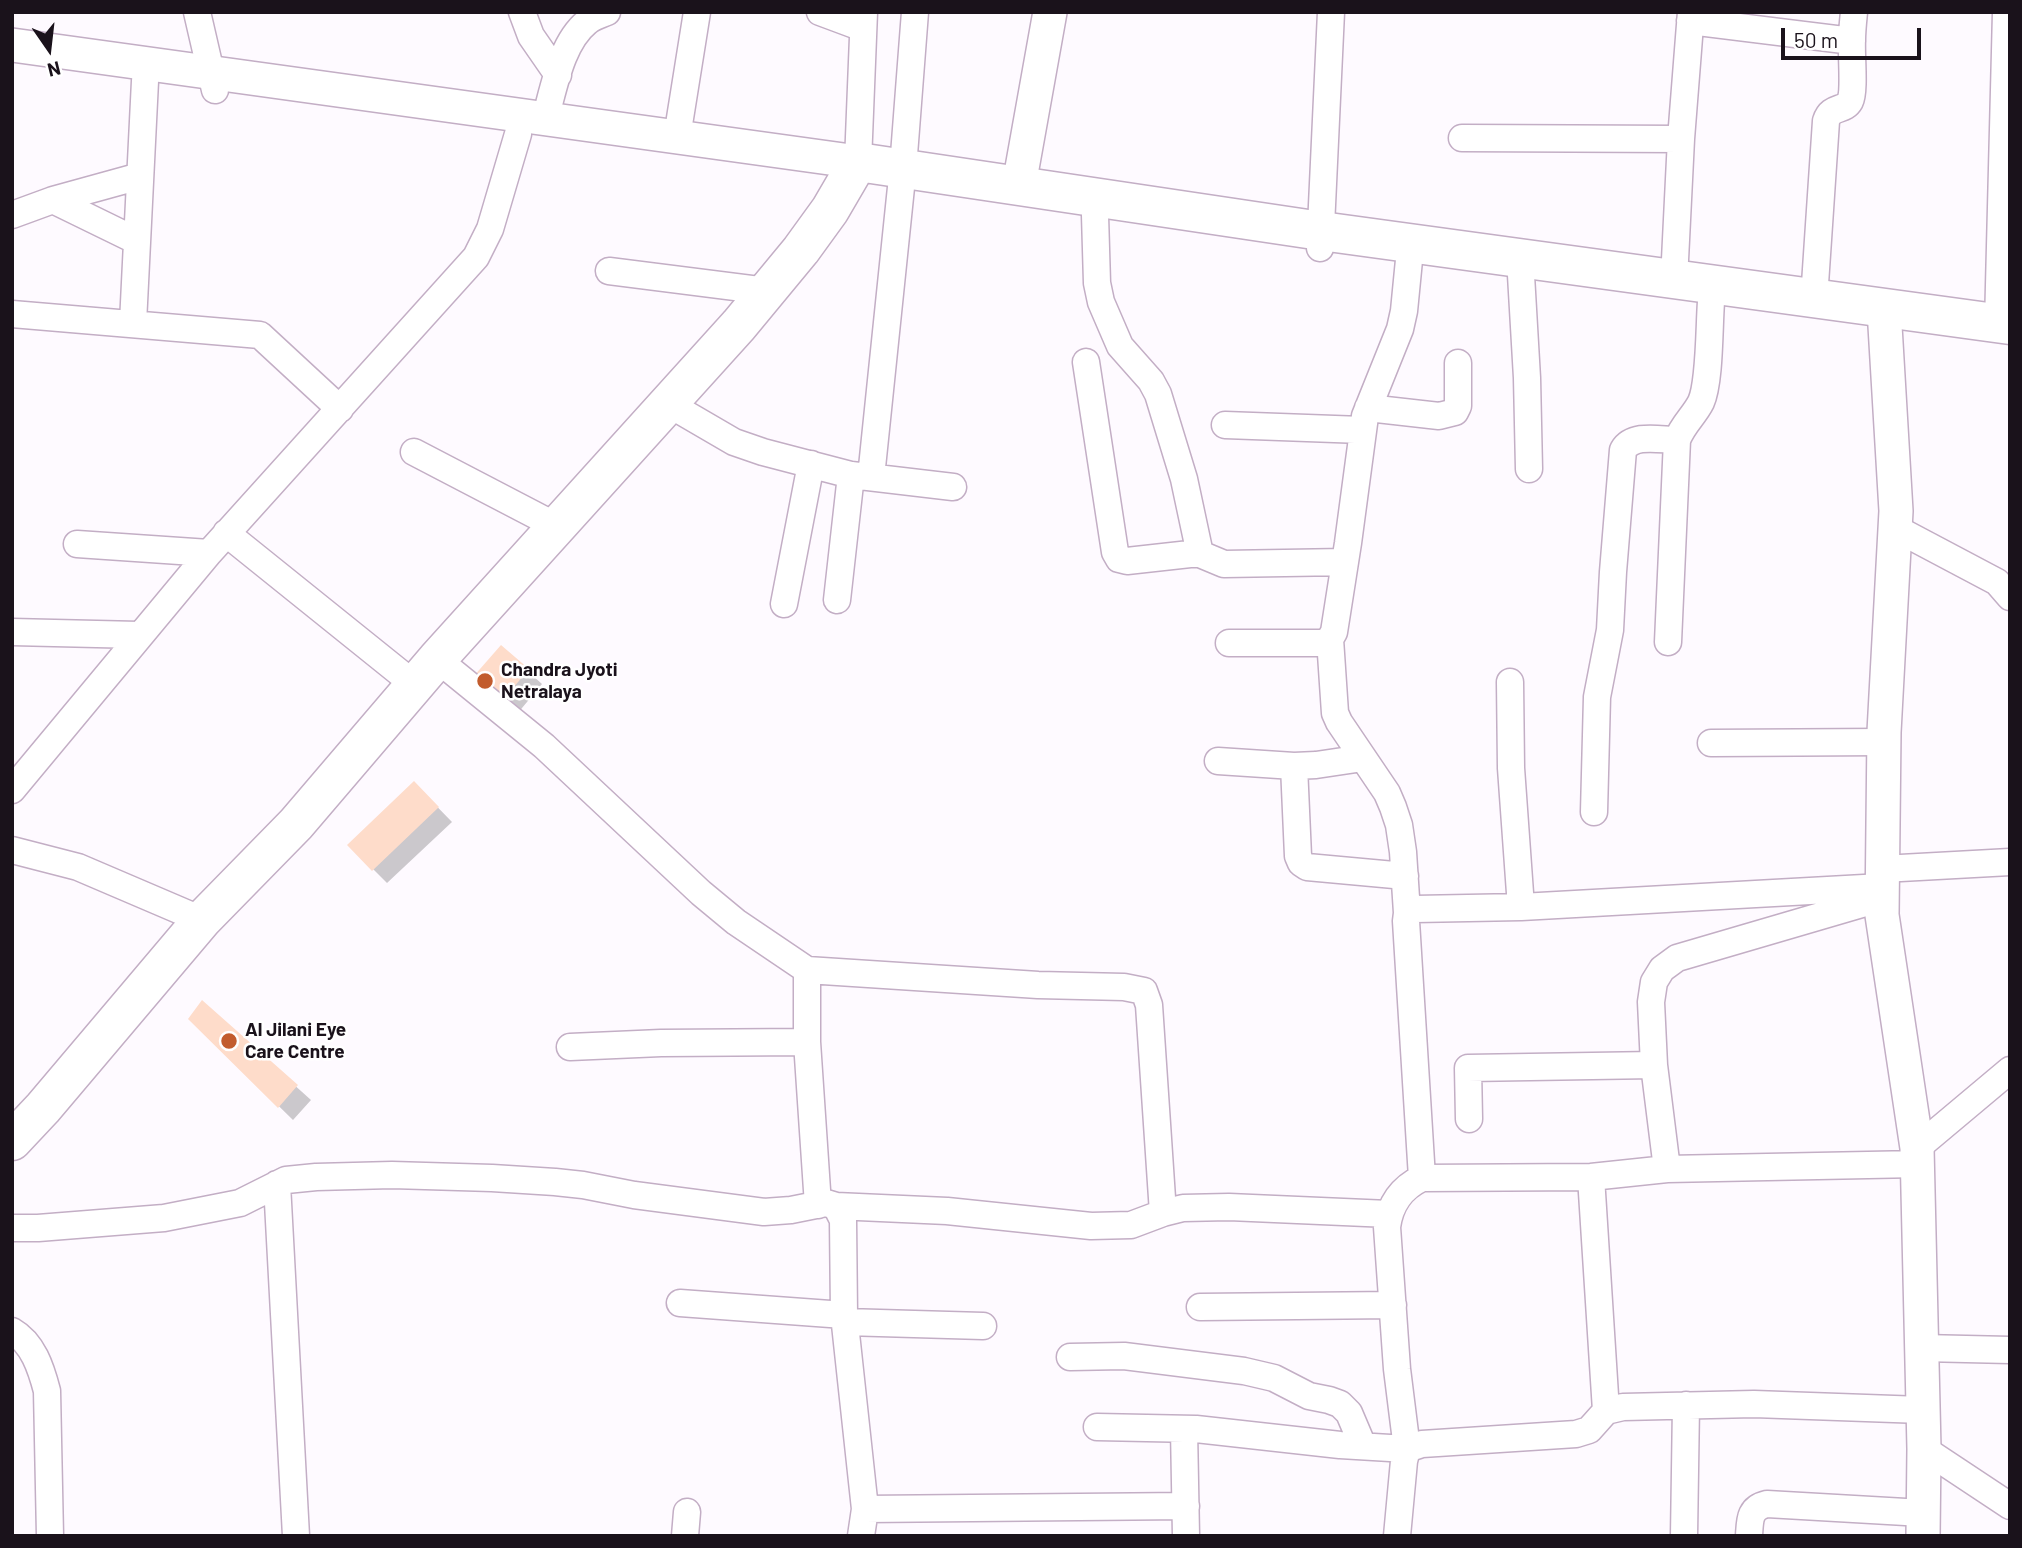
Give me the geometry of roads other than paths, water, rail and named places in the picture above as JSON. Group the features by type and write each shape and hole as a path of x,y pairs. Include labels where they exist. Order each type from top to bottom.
{"highway":[{"path":"12,1141 202,920 296,824 426,672 767,291 830,210 853,170 1095,215 1674,280 1814,299 1884,318"},
{"path":"902,177 1018,185 1320,240 1409,260 1711,302 2006,330"}],"main road":[{"path":"1018,185 1050,12"},
{"path":"12,45 214,82 853,170"},
{"path":"12,63 145,81 214,82"},
{"path":"532,127 677,137 853,170"},
{"path":"1884,318 1896,511 1884,742 1882,915 1917,1156 1924,1449 1923,1524"}],"street":[{"path":"197,12 214,82"},
{"path":"522,12 531,36 558,75"},
{"path":"12,790 217,543 476,257 532,127 558,75 562,60 578,31 589,19 607,12"},
{"path":"677,137 697,12"},
{"path":"820,12 863,20 853,170"},
{"path":"837,600 861,476 902,177 915,12"},
{"path":"1320,240 1331,12"},
{"path":"1814,299 1826,121 1828,114 1850,102 1854,12"},
{"path":"1674,280 1681,139 1691,17 1852,41"},
{"path":"2006,330 2007,18"},
{"path":"133,323 145,81"},
{"path":"1462,138 1681,139"},
{"path":"12,215 53,200 140,176"},
{"path":"53,200 137,241"},
{"path":"1095,215 1097,283 1101,302 1119,346 1151,381 1158,394 1184,480 1200,554"},
{"path":"1229,643 1323,643 1330,639 1334,632 1365,419 1400,329 1409,260"},
{"path":"609,271 767,291"},
{"path":"1521,275 1529,469"},
{"path":"1668,642 1677,440 1682,427 1700,404 1705,389 1711,302"},
{"path":"12,314 260,335 340,409"},
{"path":"1086,362 1115,552 1119,559 1127,561 1200,554 1224,564 1345,562"},
{"path":"1225,425 1439,416 1455,412 1458,406 1458,363"},
{"path":"667,403 734,442 763,452 861,476 953,487"},
{"path":"1594,812 1597,697 1610,630 1623,450 1627,443 1634,440 1677,440"},
{"path":"414,452 556,526"},
{"path":"784,604 811,464"},
{"path":"1895,528 1997,582 2010,597"},
{"path":"78,544 217,543 544,746 701,893 736,922 807,970 1038,985 1124,987 1144,991 1149,1004 1163,1213"},
{"path":"12,632 139,635"},
{"path":"1330,639 1335,713 1387,793 1399,825 1408,913 1407,934 1422,1178"},
{"path":"1510,682 1511,768 1521,907"},
{"path":"1711,743 1884,742"},
{"path":"1218,761 1294,766 1363,758"},
{"path":"1294,766 1298,856 1301,863 1307,866 1405,876"},
{"path":"12,850 78,867 202,920"},
{"path":"1408,913 1415,909 1521,907 1882,885 2010,862"},
{"path":"1667,1169 1654,1065 1651,1002 1654,982 1662,969 1677,958 1882,885"},
{"path":"807,970 807,1042 827,1205 843,1220 845,1318 865,1509 861,1536"},
{"path":"570,1047 807,1042"},
{"path":"1469,1119 1468,1068 1654,1065"},
{"path":"1397,1536 1407,1449 1397,1368 1387,1227 1389,1214 1400,1193 1410,1184 1422,1178 1591,1177 1667,1169 1917,1156 2010,1070"},
{"path":"12,1228 164,1217 240,1203 286,1180 392,1175 492,1178 583,1185 634,1195 764,1212 827,1205 947,1211 1091,1226 1131,1225 1183,1208 1229,1207 1389,1214"},
{"path":"1591,1177 1606,1411"},
{"path":"277,1184 296,1536"},
{"path":"680,1303 845,1318 983,1326"},
{"path":"1199,1307 1393,1304"},
{"path":"12,1331 32,1349 47,1391 50,1536"},
{"path":"1922,1348 2010,1350"},
{"path":"1070,1357 1124,1356 1244,1371 1275,1378 1309,1396 1340,1404 1349,1413 1363,1446"},
{"path":"1097,1427 1184,1429 1407,1449 1422,1444 1576,1434 1589,1430 1606,1411 1623,1407 1754,1404 1922,1410"},
{"path":"1684,1536 1686,1405"},
{"path":"1184,1429 1186,1536"},
{"path":"1924,1449 2010,1506"},
{"path":"1749,1536 1751,1514 1757,1506 1767,1504 1923,1524"},
{"path":"865,1509 1186,1506"}],"place":[{"name":"Chandra Jyoti Netralaya","path":"485,681"},
{"name":"Al Jilani Eye Care Centre","path":"229,1041"}]}
